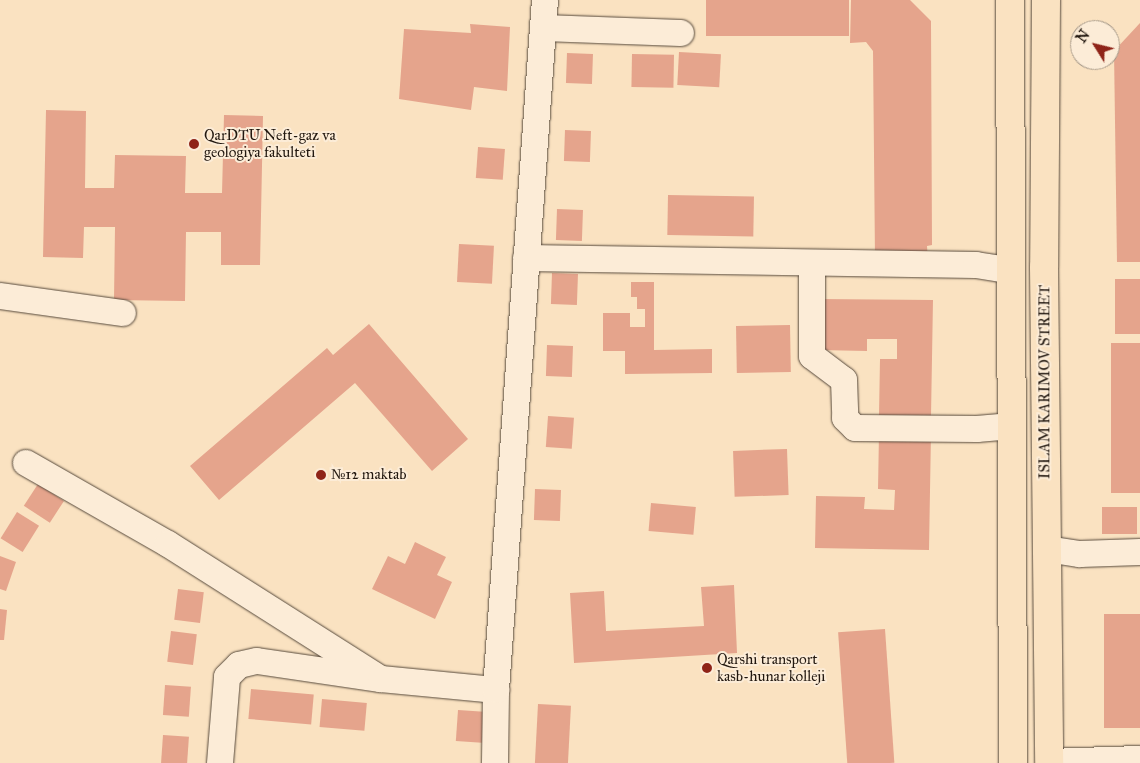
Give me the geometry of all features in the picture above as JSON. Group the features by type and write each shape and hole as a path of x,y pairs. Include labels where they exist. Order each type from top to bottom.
{"main road":[{"path":"995,0 1010,13 1013,763"},
{"name":"ISLAM KARIMOV STREET","path":"1046,0 1044,275 1049,762"}],"street":[{"path":"495,763 496,690 545,0"},
{"path":"543,28 681,34"},
{"path":"526,258 976,265 1012,271"},
{"path":"812,262 812,356 844,380 845,418 855,428 977,429 1012,426"},
{"path":"0,296 123,313"},
{"path":"26,463 168,544 380,679"},
{"path":"1047,549 1080,554 1140,552"},
{"path":"220,763 227,677 239,665 257,661 380,679 496,690"},
{"path":"1049,762 1140,759"}],"building":[{"path":"706,0 849,0 849,36 706,36"},
{"path":"851,0 910,0 931,21 932,245 927,246 928,260 875,259 873,51 866,42 850,43"},
{"path":"1140,23 1140,262 1117,262 1114,70 1120,70 1120,45"},
{"path":"470,24 510,27 507,91 474,87 471,110 399,99 404,29 471,33"},
{"path":"679,52 721,54 719,87 677,85"},
{"path":"567,53 593,54 592,84 566,83"},
{"path":"632,54 674,55 673,88 631,87"},
{"path":"46,110 86,111 85,188 114,188 115,155 186,156 185,193 222,193 224,115 263,116 260,265 221,265 221,232 186,232 185,301 114,300 115,227 84,227 83,258 43,257"},
{"path":"565,130 591,131 590,162 564,161"},
{"path":"478,147 505,149 503,180 476,178"},
{"path":"668,195 754,197 753,236 667,235"},
{"path":"557,209 583,210 582,241 556,240"},
{"path":"459,244 494,246 492,284 457,282"},
{"path":"552,273 578,274 577,305 551,304"},
{"path":"1115,279 1140,279 1140,334 1115,334"},
{"path":"631,282 654,282 654,350 712,349 712,373 625,374 625,351 603,351 603,313 630,313 630,327 645,327 645,309 637,309 637,297 631,297"},
{"path":"819,299 933,300 931,416 879,415 880,359 897,359 897,339 867,339 867,351 819,350"},
{"path":"369,324 468,439 432,471 355,383 219,500 190,466 327,348 333,355"},
{"path":"790,325 791,372 737,373 736,326"},
{"path":"1111,343 1140,343 1140,493 1111,493"},
{"path":"547,345 573,346 572,377 546,376"},
{"path":"548,416 574,418 572,449 546,447"},
{"path":"879,433 931,433 929,550 815,548 816,496 865,497 864,509 894,510 895,490 878,489"},
{"path":"787,449 789,495 735,497 733,451"},
{"path":"38,484 64,501 50,523 24,506"},
{"path":"535,489 561,490 560,521 534,520"},
{"path":"651,503 696,507 693,535 649,531"},
{"path":"1102,507 1137,507 1137,534 1102,534"},
{"path":"17,512 39,526 23,552 1,538"},
{"path":"415,542 446,557 437,575 452,582 435,619 372,589 388,556 405,564"},
{"path":"0,556 16,562 6,591 0,589"},
{"path":"734,585 737,653 574,663 570,593 604,591 606,631 704,626 701,587"},
{"path":"178,589 204,592 200,623 174,620"},
{"path":"0,609 7,610 4,640 0,640"},
{"path":"1104,614 1140,614 1140,728 1104,728"},
{"path":"885,629 894,763 847,763 838,632"},
{"path":"171,631 197,634 193,665 167,662"},
{"path":"165,685 191,687 189,717 163,715"},
{"path":"251,689 314,694 311,724 248,719"},
{"path":"322,699 367,703 364,731 320,727"},
{"path":"538,704 571,706 568,763 535,763"},
{"path":"458,710 484,712 482,743 456,741"},
{"path":"163,735 189,737 187,763 161,763"}],"place":[{"name":"QarDTU Neft-gaz va geologiya fakulteti","path":"194,144"},
{"name":"№12 maktab","path":"321,475"},
{"name":"Qarshi transport kasb-hunar kolleji","path":"707,668"}]}
